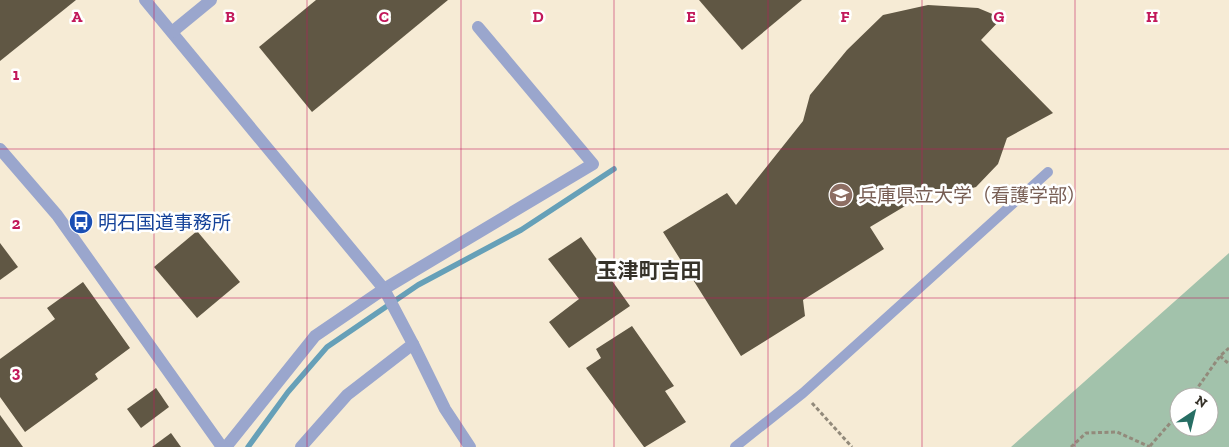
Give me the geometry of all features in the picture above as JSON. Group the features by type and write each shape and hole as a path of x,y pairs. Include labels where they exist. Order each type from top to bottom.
{"street":[{"path":"145,0 384,290 445,409 470,447"},
{"path":"172,32 211,0"},
{"path":"0,149 57,214 224,447 315,336 384,290 593,164 478,27"},
{"path":"302,447 347,395 413,344"}],"lane":[{"path":"734,447 804,393 1048,172"}],"path":[{"path":"1198,387 1220,356 1229,348"},
{"path":"1220,356 1229,364"},
{"path":"804,393 852,447"},
{"path":"1070,447 1086,433 1117,432 1150,447 1169,425"}],"green space":[{"path":"1229,253 1229,447 1011,447"}],"building":[{"path":"0,0 76,0 0,61"},
{"path":"316,0 448,0 312,112 259,47"},
{"path":"699,0 802,0 742,50"},
{"path":"928,5 978,8 1002,18 981,40 1053,113 1007,138 998,164 976,187 948,195 932,190 870,227 884,249 803,300 805,316 741,356 663,232 727,193 736,205 803,121 810,95 847,50 883,15"},
{"path":"197,231 240,282 197,318 154,267"},
{"path":"581,237 630,306 569,348 549,322 579,299 548,259"},
{"path":"0,243 18,267 0,280"},
{"path":"83,282 130,348 95,374 98,379 25,432 0,397 0,359 55,319 47,308"},
{"path":"632,326 674,386 665,391 686,422 645,447 586,368 601,358 596,349"},
{"path":"156,388 169,407 141,428 127,409"},
{"path":"0,415 23,447 0,447"},
{"path":"171,433 181,447 152,447"}],"waterway":[{"path":"248,447 288,392 327,347 418,285 521,230 614,169"}],"place":[{"name":"兵庫県立大学（看護学部）","path":"841,195"},
{"name":"明石国道事務所","path":"81,222"}],"district":[{"name":"玉津町吉田","path":"649,270"}]}
